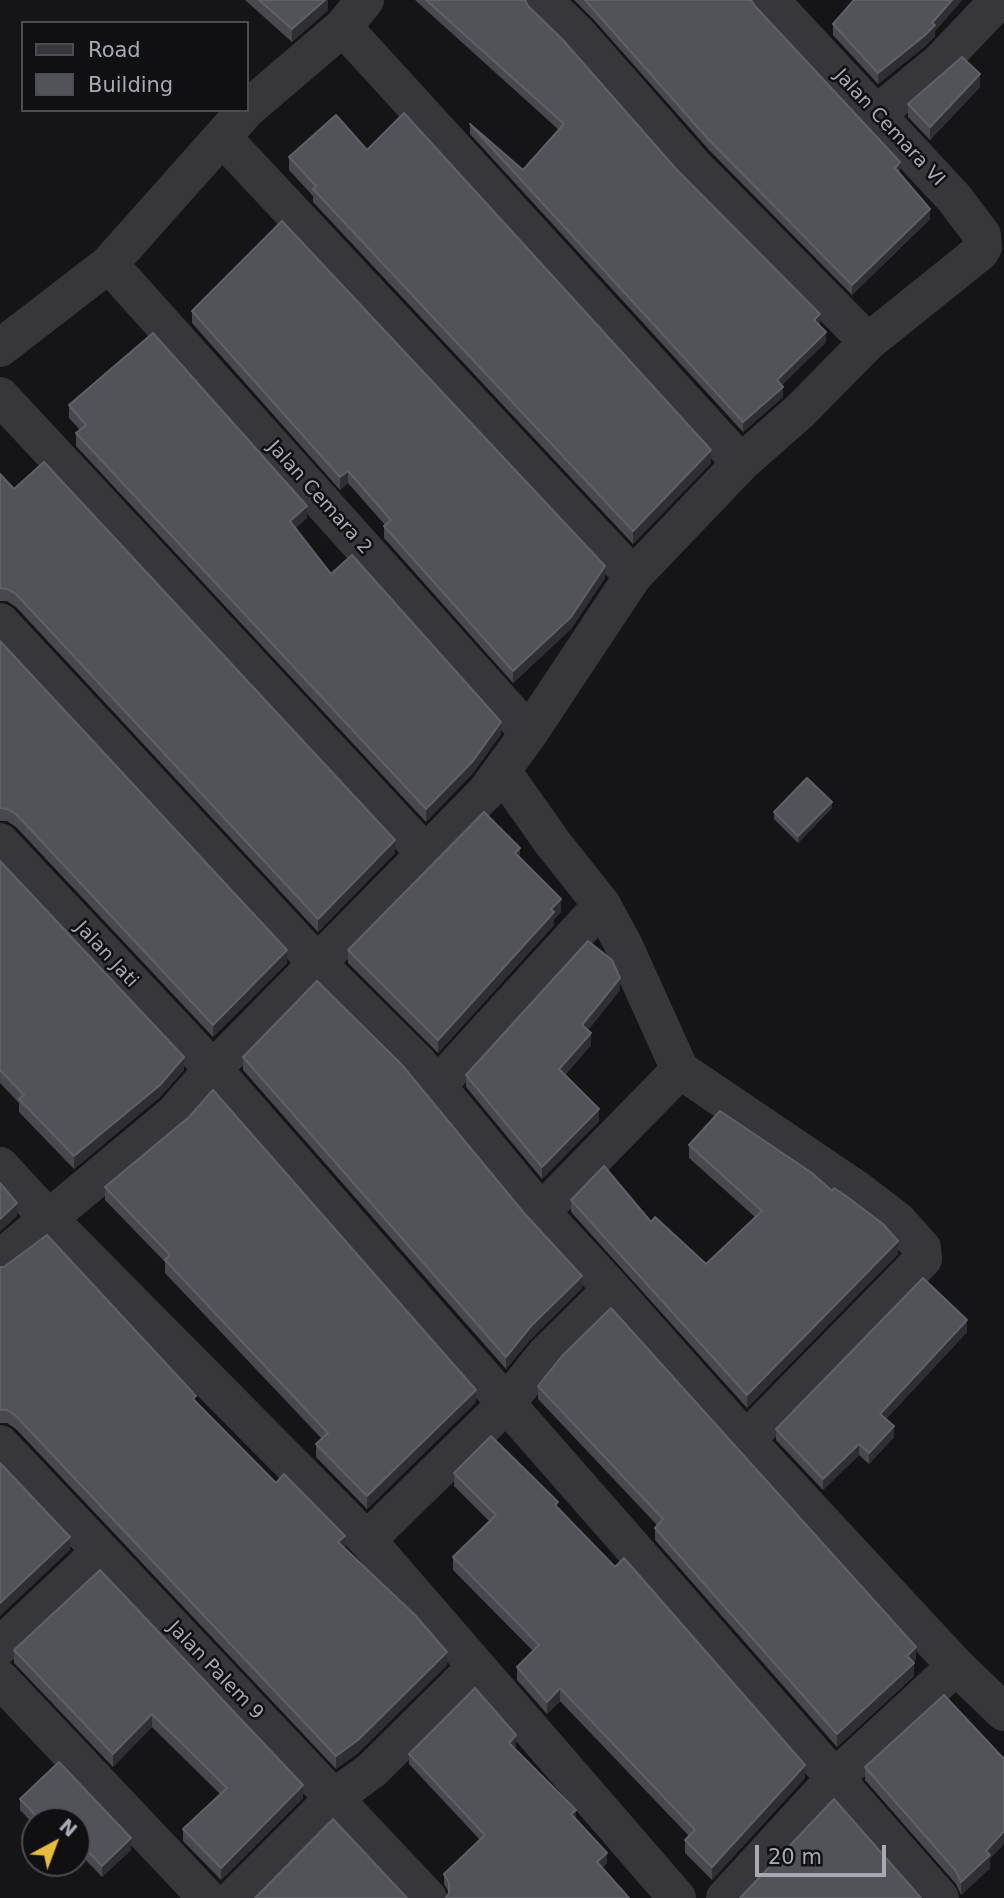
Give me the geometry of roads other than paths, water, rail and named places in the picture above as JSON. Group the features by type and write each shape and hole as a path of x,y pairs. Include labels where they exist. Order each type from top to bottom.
{"street":[{"path":"0,1259 47,1217 175,1113 213,1069 426,854 502,771 632,576 741,463 800,411 868,342 693,165 578,34 542,0"},
{"name":"Jalan Cemara VI","path":"770,0 878,113 978,227 983,247 970,262 868,342"},
{"path":"878,113 939,63 999,0"},
{"path":"248,110 354,14 741,463"},
{"path":"0,348 109,264 238,119 632,576"},
{"name":"Jalan Cemara 2","path":"109,264 529,733"},
{"path":"0,396 426,854"},
{"path":"0,622 318,964 418,1063 541,1212 746,1440 956,1666 1004,1712"},
{"path":"502,771 552,842 602,905 625,948 680,1070 859,1191 898,1221 922,1248 923,1259 746,1440"},
{"name":"Jalan Jati","path":"0,842 213,1069 940,1898"},
{"path":"436,1087 602,905"},
{"path":"541,1212 680,1070"},
{"path":"0,1166 47,1217 368,1540 475,1668 677,1898"},
{"path":"368,1540 505,1405 546,1354 612,1289"},
{"name":"Jalan Palem 9","path":"0,1444 428,1898"},
{"path":"0,1646 101,1551"},
{"path":"725,1898 834,1779 956,1666"},
{"path":"234,1898 335,1797 372,1770 475,1668"},
{"path":"0,1679 207,1898"}]}
